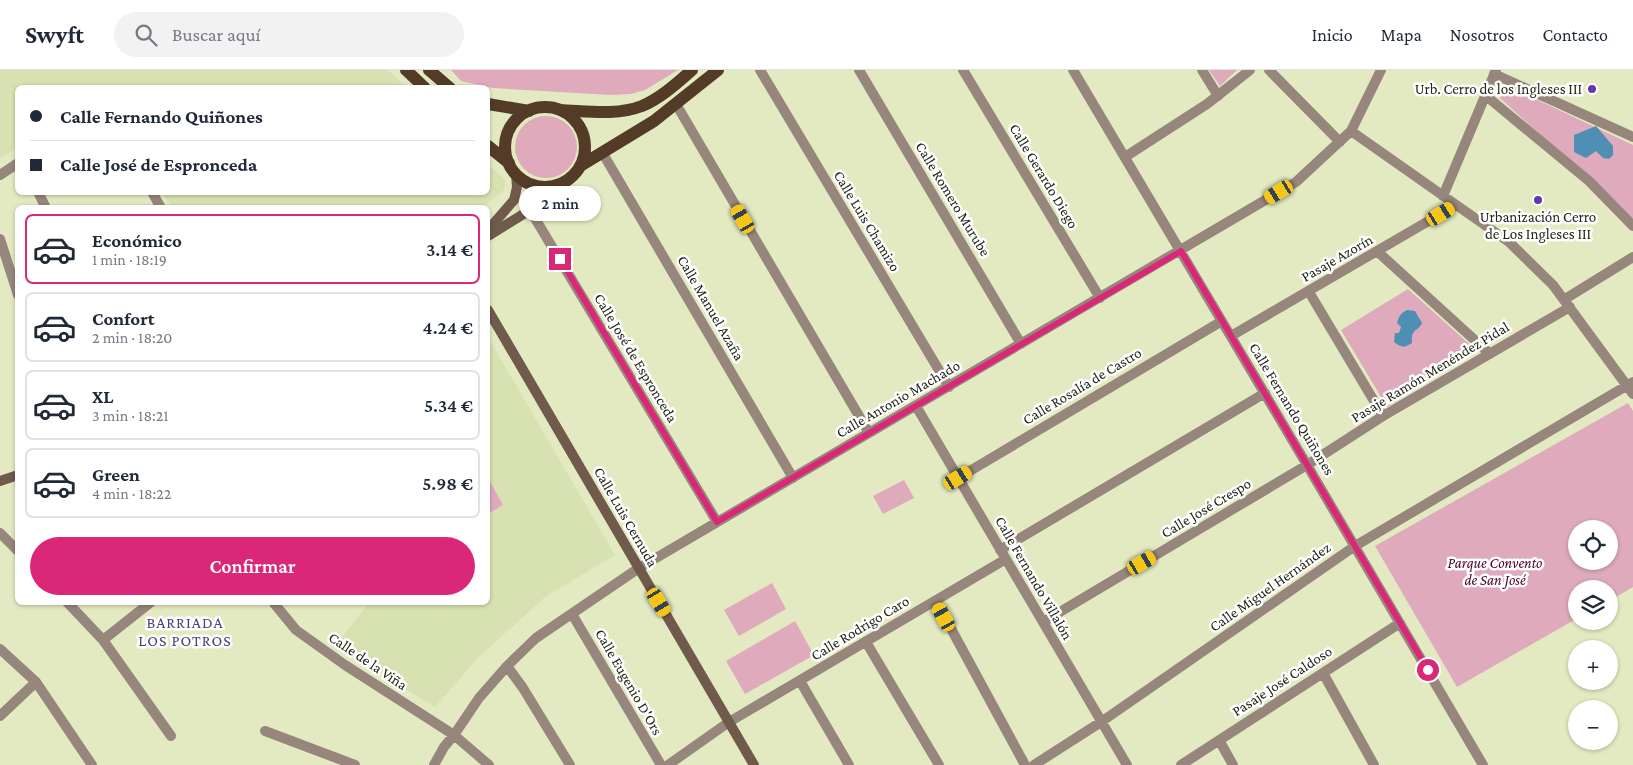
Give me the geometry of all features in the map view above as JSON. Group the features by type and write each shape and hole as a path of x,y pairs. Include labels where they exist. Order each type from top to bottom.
{"main road":[{"path":"406,70 422,85"},
{"path":"430,70 447,85"},
{"path":"512,169 506,151 506,139 511,127 519,117 529,111 550,108 612,112 642,106 664,93 692,70"},
{"path":"580,166 654,121 718,70"},
{"path":"490,104 529,111"},
{"path":"490,148 525,181 536,186 548,187 560,184 575,174 585,154 584,140 580,128 572,117 560,110"}],"street":[{"name":"Calle Luis Chamizo","path":"760,70 949,387"},
{"name":"Calle Romero Murube","path":"859,70 1022,344"},
{"name":"Calle Gerardo Diego","path":"963,70 1100,298"},
{"name":"Calle Fernando Quiñones","path":"1073,70 1483,765"},
{"path":"1202,70 1218,96"},
{"path":"1125,157 1218,96 1250,70"},
{"path":"1268,70 1340,142"},
{"name":"Calle Antonio Machado","path":"434,765 444,747 479,698 507,666 536,638 639,568 1296,182 1351,131 1380,70"},
{"path":"1443,196 1495,72 1633,137"},
{"path":"1485,95 1589,182 1633,226"},
{"path":"676,104 869,434"},
{"path":"1351,131 1509,242 1554,285 1631,387"},
{"name":"Calle Manuel Azaña","path":"602,152 793,478"},
{"path":"0,175 15,165"},
{"path":"490,228 514,200 517,187 512,169"},
{"path":"490,235 530,210 560,184"},
{"name":"Pasaje Azorín","path":"1231,336 1456,205"},
{"name":"Calle José de Espronceda","path":"530,210 717,522"},
{"path":"0,239 15,286"},
{"path":"1378,252 1490,354"},
{"name":"Pasaje Ramón Menéndez Pidal","path":"1307,465 1383,416 1490,354 1568,303 1633,257"},
{"path":"1309,292 1383,416"},
{"name":"Calle Luis Cernuda","path":"490,313 754,765"},
{"name":"Calle Rosalía de Castro","path":"958,478 1222,320"},
{"name":"Calle Miguel Hernández","path":"1034,765 1101,722 1355,546 1631,387"},
{"name":"Calle Rodrigo Caro","path":"668,765 729,722 936,601 1003,555 1265,393"},
{"name":"Calle Fernando Villalón","path":"916,406 1127,765"},
{"name":"Calle José Crespo","path":"1043,622 1307,465"},
{"path":"0,481 15,476"},
{"path":"0,533 15,548"},
{"path":"936,601 1025,765"},
{"path":"70,605 103,640 171,736"},
{"path":"103,640 147,605"},
{"name":"Calle de la Viña","path":"275,605 296,630 345,665 454,735 489,765"},
{"name":"Calle Eugenio D'Ors","path":"572,614 661,765"},
{"name":"Pasaje José Caldoso","path":"1181,765 1400,623"},
{"path":"866,642 938,765"},
{"path":"0,649 36,682 86,763"},
{"path":"507,666 523,688 570,765"},
{"path":"1323,673 1374,765"},
{"path":"800,681 849,765"},
{"path":"0,716 36,682"},
{"path":"265,731 355,765"},
{"path":"1219,740 1233,765"}],"shaded area":[{"path":"0,70 388,70 404,85 15,85 15,149 0,159"},
{"path":"490,166 505,180 504,190 485,205 170,205 164,195 490,195"},
{"path":"490,340 615,555 545,597 479,657 435,707 335,646 367,605 490,605"}],"green space":[{"path":"451,70 678,70 645,90 631,94 611,95 493,88 490,87 490,85 461,81"},
{"path":"1209,70 1237,70 1220,86"},
{"path":"1506,85 1633,145 1633,219 1500,98"},
{"path":"546,116 558,118 568,125 575,135 577,147 575,159 568,169 558,176 546,178 534,176 524,169 517,159 515,147 517,135 524,125 534,118"},
{"path":"1408,289 1477,351 1387,407 1341,330"},
{"name":"Parque Convento de San José","path":"1628,403 1633,411 1633,587 1618,596 1618,580 1568,580 1568,624 1457,687 1375,546"},
{"path":"904,480 914,498 883,514 873,496"},
{"path":"490,482 503,505 490,513"},
{"path":"772,583 786,609 739,636 724,610"},
{"path":"795,621 814,655 745,694 726,661"}],"water":[{"path":"1596,126 1613,146 1613,155 1609,159 1603,158 1596,151 1586,158 1574,152 1574,135"},
{"path":"1407,310 1415,311 1422,323 1413,333 1412,343 1403,347 1394,342 1395,333 1399,333 1401,327 1397,323 1399,318"}],"place":[{"name":"Urb. Cerro de los Ingleses III","path":"1592,89"},
{"name":"Urbanización Cerro de Los Ingleses III","path":"1538,200"}],"district":[{"name":"BARRIADA LOS POTROS","path":"185,631"}],"route":[{"path":"560,259 717,522 1181,251 1428,670"}]}
